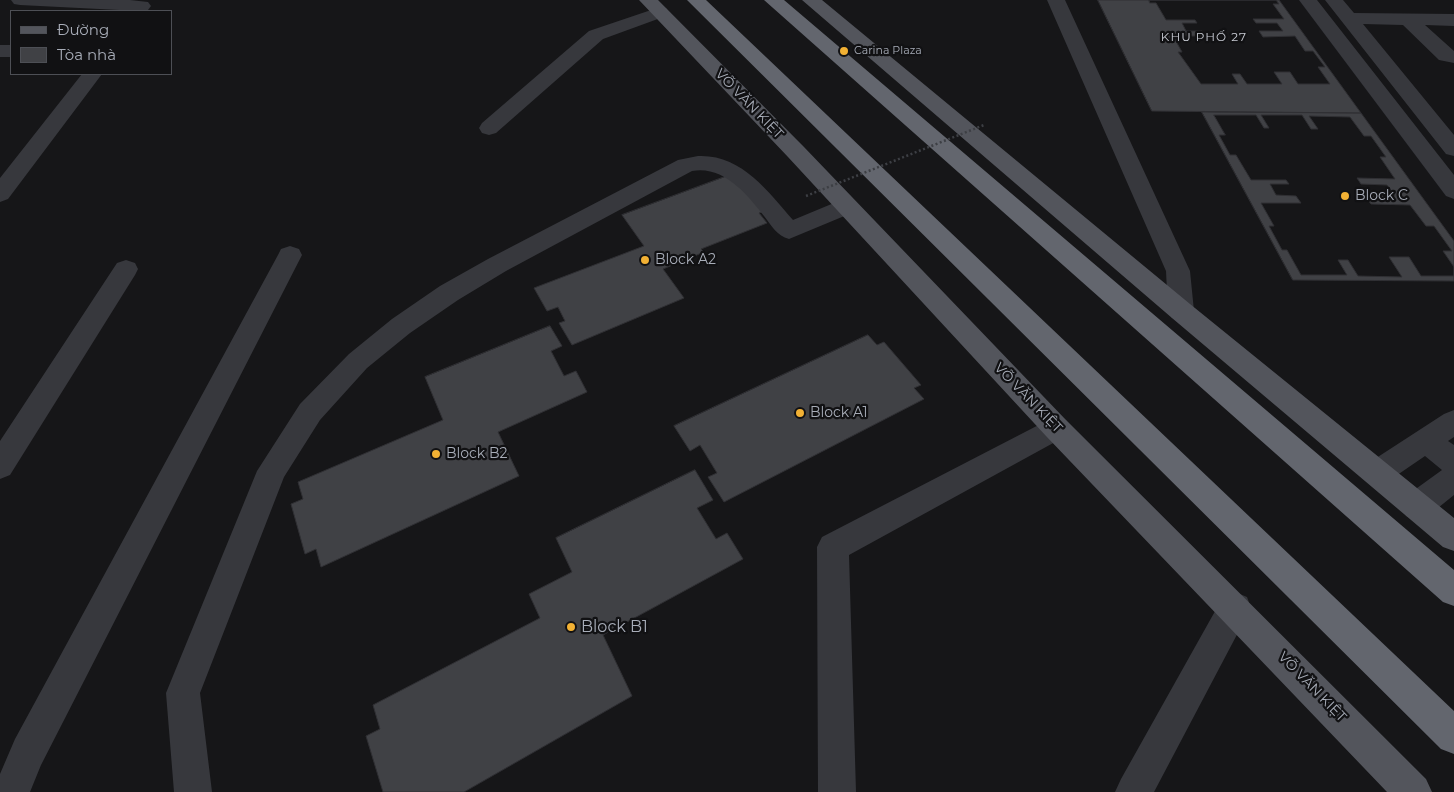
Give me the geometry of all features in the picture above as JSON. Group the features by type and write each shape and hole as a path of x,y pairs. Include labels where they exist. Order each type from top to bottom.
{"highway":[{"path":"696,0 1452,732"},
{"path":"773,0 1454,591"}],"main road":[{"path":"811,0 1181,311 1454,537"},
{"name":"VÕ VĂN KIỆT","path":"654,6 1056,428 1235,608 1413,792"}],"street":[{"path":"20,0 142,6"},
{"path":"1056,0 1178,271 1181,311"},
{"path":"1308,0 1454,191"},
{"path":"1334,0 1454,149"},
{"path":"489,128 596,35 654,6"},
{"path":"1350,18 1454,20"},
{"path":"1408,19 1446,56 1454,57"},
{"path":"0,194 91,75"},
{"path":"193,792 183,693 272,471 310,412 358,361 401,326 449,293 506,260 686,165 704,162 739,175 758,193 789,231 846,206"},
{"path":"11,792 28,752 290,255"},
{"path":"0,466 126,269"},
{"path":"1377,474 1454,422"},
{"path":"837,792 833,548 1056,428"},
{"path":"1427,441 1454,462"},
{"path":"1417,506 1454,478"},
{"path":"1134,792 1235,608"}],"path":[{"path":"806,196 984,125"}],"building":[{"path":"1098,0 1279,0 1361,113 1152,111"},
{"path":"1149,0 1276,0 1279,4 1273,4 1284,19 1253,19 1256,23 1277,23 1283,31 1259,31 1263,37 1295,36 1305,51 1313,51 1325,67 1318,67 1330,84 1298,84 1290,72 1274,72 1282,84 1247,84 1240,74 1232,74 1238,84 1201,84 1178,52 1182,52 1173,36 1206,36 1202,31 1186,31 1182,23 1197,23 1195,20 1166,20 1156,3 1150,3"},
{"name":"Block C","path":"1202,112 1361,113 1454,241 1454,281 1293,280"},
{"name":"Block C","path":"1214,115 1256,115 1264,128 1269,128 1261,115 1302,115 1311,129 1318,129 1309,116 1350,117 1364,136 1371,136 1386,157 1380,157 1395,179 1357,178 1361,184 1387,185 1395,196 1365,196 1371,204 1410,205 1426,226 1434,226 1452,251 1443,251 1454,267 1454,276 1421,276 1409,257 1389,257 1402,277 1358,276 1348,260 1338,260 1347,275 1301,275 1287,250 1282,250 1269,226 1274,226 1261,203 1301,203 1296,196 1276,195 1270,184 1289,184 1286,180 1251,180 1236,155 1230,155 1219,135 1225,135"},
{"name":"Block A2","path":"730,175 765,211 759,213 767,223 701,249 704,252 663,269 684,298 572,345 559,323 565,321 558,307 547,311 534,288 644,246 622,215"},
{"name":"Block B2","path":"550,326 562,346 551,351 564,376 576,371 587,392 498,432 519,476 321,567 316,549 305,554 291,504 303,499 298,482 443,420 425,377"},
{"name":"Block A1","path":"868,335 877,345 884,342 921,385 914,388 924,399 724,502 708,477 717,473 700,445 690,451 674,426"},
{"name":"Block B1","path":"695,470 713,500 697,508 716,539 727,533 743,559 603,635 632,696 464,792 383,792 366,736 380,729 373,705 540,618 529,594 572,572 556,538"}],"place":[{"name":"Carina Plaza","path":"844,51"},
{"name":"Block C","path":"1345,196"},
{"name":"Block A2","path":"645,260"},
{"name":"Block A1","path":"800,413"},
{"name":"Block B2","path":"436,454"},
{"name":"Block B1","path":"571,627"}],"district":[{"name":"KHU PHỐ 27","path":"1204,37"}]}
